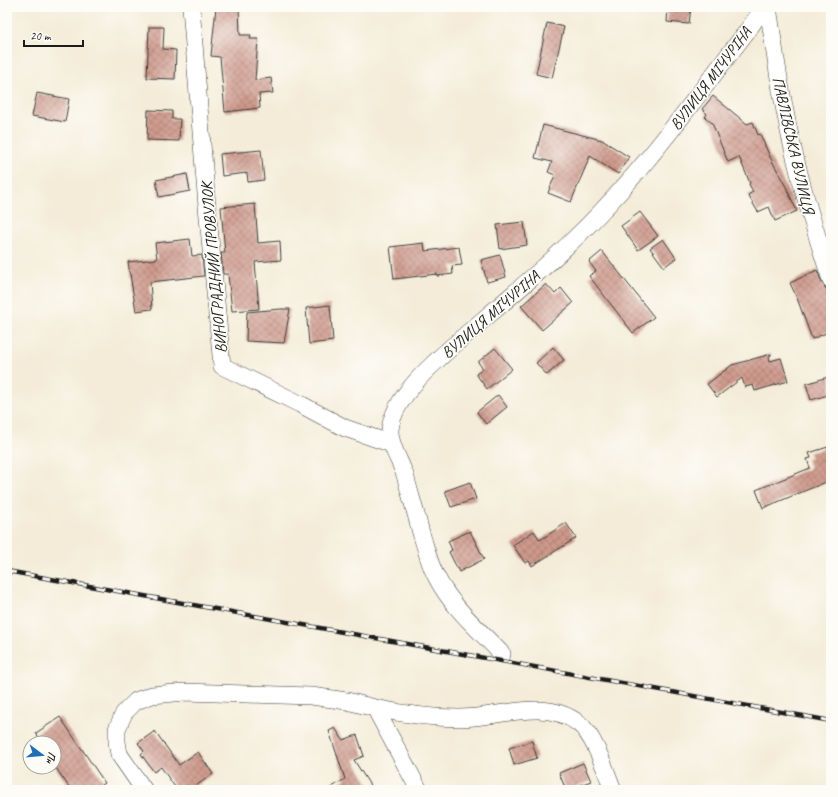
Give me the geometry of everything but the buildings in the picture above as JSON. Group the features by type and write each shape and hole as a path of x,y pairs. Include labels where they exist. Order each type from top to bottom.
{"street":[{"name":"ВИНОГРАДНИЙ ПРОВУЛОК","path":"191,7 222,366 345,428 367,434 392,444"},
{"name":"ВУЛИЦЯ МІЧУРІНА","path":"502,654 459,609 445,592 437,578 429,560 401,462 392,444 390,430 393,418 400,403 415,383 443,354 546,266 573,241 613,199 652,155 748,30 762,7"},
{"name":"ПАВЛІВСЬКА ВУЛИЦЯ","path":"768,7 777,69 797,167 813,226 831,280"},
{"path":"367,434 385,427 393,418"},
{"path":"144,790 120,754 117,742 117,729 124,713 136,702 152,695 185,692 311,696 347,700 402,714 431,718 462,718 540,710 563,715 579,723 588,733 613,790"},
{"path":"375,708 419,790"}],"railway":[{"path":"7,571 831,721"}]}
